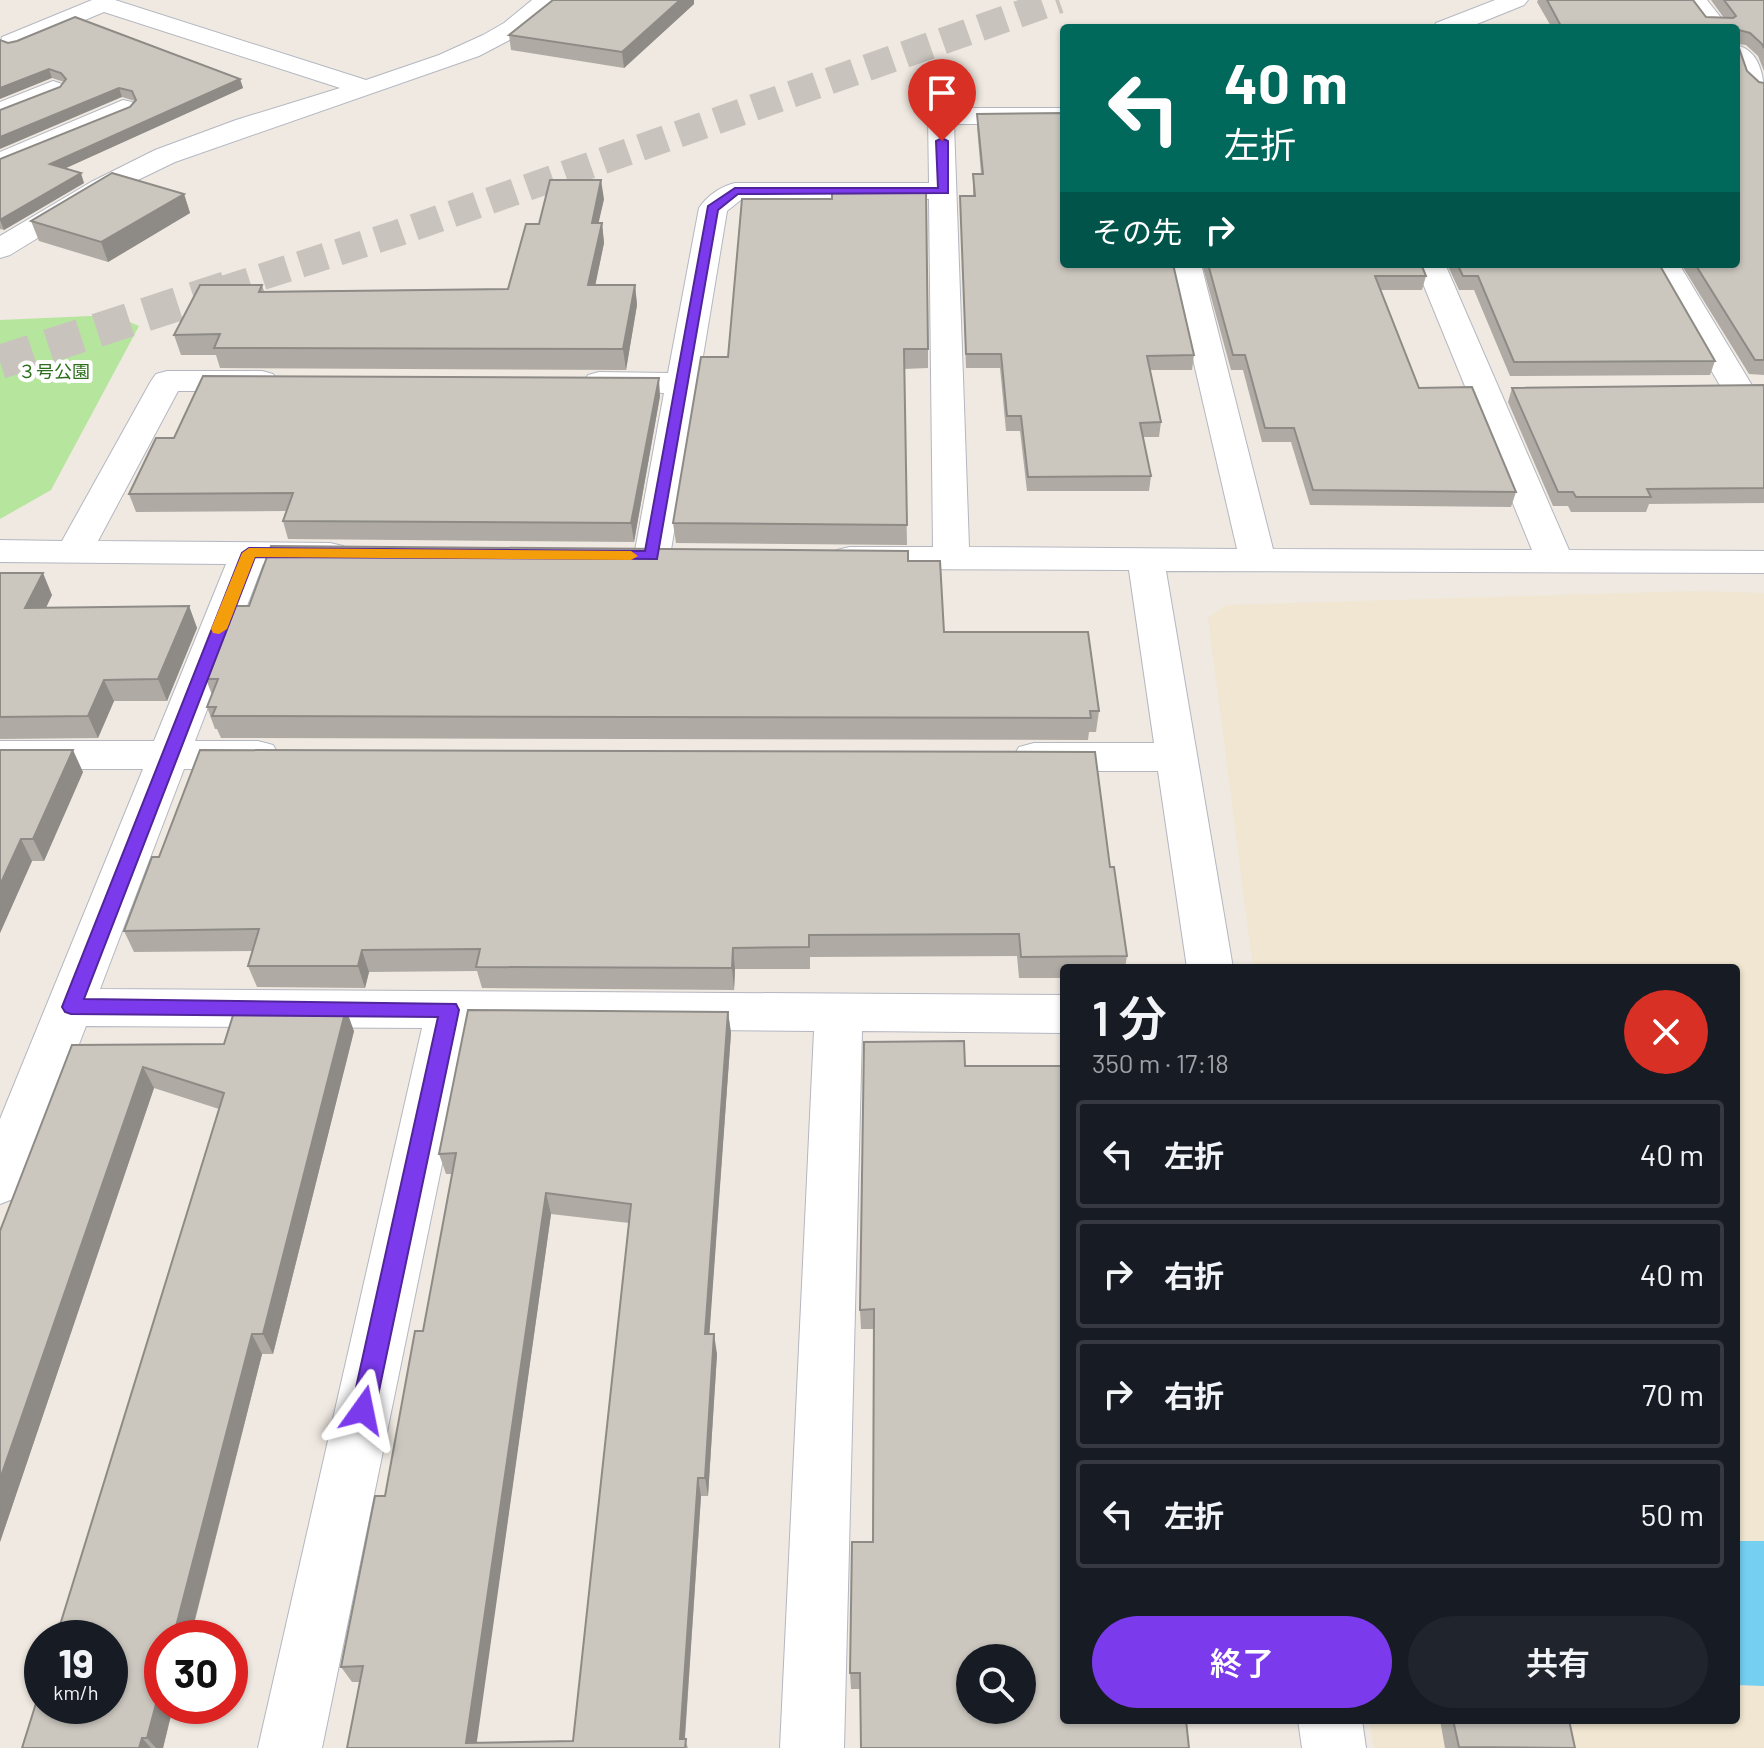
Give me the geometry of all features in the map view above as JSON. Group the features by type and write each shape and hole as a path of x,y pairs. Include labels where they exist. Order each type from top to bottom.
{"street":[{"path":"0,249 64,208 164,156 439,64 492,39 537,10 545,0"},
{"path":"1695,0 1714,24"},
{"path":"1455,24 1512,1 1522,24"},
{"path":"11,42 103,4 366,88"},
{"path":"1740,57 1764,88"},
{"path":"0,111 53,89"},
{"path":"0,162 123,108"},
{"path":"951,559 941,116 1060,116"},
{"path":"652,556 713,208 735,191 943,191"},
{"path":"1187,268 1258,561"},
{"path":"1432,268 1498,389 1555,561"},
{"path":"1666,268 1735,387"},
{"path":"74,551 167,381 292,381"},
{"path":"573,382 683,383"},
{"path":"0,551 358,554"},
{"path":"0,1182 249,553"},
{"path":"810,557 1764,562"},
{"path":"1146,561 1209,964"},
{"path":"0,755 295,755"},
{"path":"1004,756 1177,757"},
{"path":"71,1007 1060,1014"},
{"path":"290,1748 450,1010"},
{"path":"812,1748 839,1012"},
{"path":"1331,1724 1334,1748"}],"shaded area":[{"path":"1695,591 1764,593 1764,1748 1374,1748 1370,1724 1740,1724 1740,964 1252,964 1208,617 1227,605"}],"green space":[{"name":"３号公園","path":"113,315 139,326 51,490 0,519 0,320"}],"water":[{"path":"1740,1541 1764,1541 1764,1686 1740,1685"}],"building":[{"path":"553,0 680,0 622,52 509,35"},
{"path":"1547,0 1693,0 1706,17 1733,18 1736,16 1724,0 1764,0 1764,48 1750,33 1740,30 1740,24 1560,24"},
{"path":"75,17 240,79 50,164 81,173 0,220 0,159 130,107 136,100 132,91 119,88 0,137 0,110 60,87 66,79 61,73 49,69 0,88 0,40 8,43 17,41"},
{"path":"1740,51 1747,71 1764,83 1764,360 1755,360 1698,268 1740,268"},
{"path":"1060,113 1060,268 1174,268 1194,355 1147,356 1161,422 1140,423 1151,476 1028,477 1021,416 1007,416 1001,354 966,354 960,196 975,196 973,174 983,174 977,114"},
{"path":"112,173 184,194 101,242 31,221"},
{"path":"550,180 601,180 592,223 602,223 588,285 635,285 623,349 214,348 220,334 174,335 200,285 262,285 259,292 508,289 526,224 539,224"},
{"path":"926,192 928,349 904,349 907,525 673,523 701,357 728,357 742,199 832,199 832,193"},
{"path":"1209,268 1423,268 1426,276 1375,276 1419,388 1472,387 1516,492 1313,490 1294,428 1265,428 1245,355 1233,355"},
{"path":"1459,268 1661,268 1715,361 1514,362 1478,276 1463,276"},
{"path":"203,376 659,378 631,523 283,521 293,493 129,494 156,438 174,438"},
{"path":"1764,385 1764,488 1647,489 1651,497 1576,497 1573,492 1558,492 1512,388"},
{"path":"271,546 908,551 908,561 940,561 944,632 1088,632 1099,711 1090,711 1091,718 212,716 216,707 207,707 218,679 206,679 234,606 249,606"},
{"path":"0,573 43,573 25,608 189,606 158,679 104,680 88,716 0,717"},
{"path":"0,750 73,750 33,839 21,839 0,885"},
{"path":"200,750 1095,752 1110,867 1114,867 1127,956 1021,957 1019,934 809,935 809,947 733,948 732,968 476,967 480,949 362,950 358,966 248,966 259,929 124,931 152,857 159,857"},
{"path":"235,1009 346,1009 263,1334 252,1334 178,1620 144,1620 144,1724 151,1724 147,1738 142,1738 139,1748 22,1748 30,1724 128,1724 128,1620 62,1620 224,1093 143,1067 0,1479 0,1231 72,1045 224,1044"},
{"path":"468,1010 728,1012 705,1334 714,1334 705,1478 698,1478 680,1739 686,1739 685,1748 347,1748 363,1666 341,1667 375,1496 385,1496 415,1331 423,1331 456,1153 439,1154","holes":["546,1193 631,1204 573,1741 466,1743"]},
{"path":"964,1041 965,1066 1060,1066 1060,1724 1186,1724 1189,1748 861,1748 860,1673 850,1673 852,1542 873,1542 874,1309 860,1310 864,1042"},
{"path":"1454,1724 1570,1724 1575,1748 1459,1747"}],"tunnel":[{"path":"224,289 398,233 1059,0"},
{"path":"0,362 230,287"}],"slow traffic":[{"path":"219,629 249,553 631,556"}],"route":[{"path":"363,1410 450,1010 71,1007 249,553 652,556 713,208 735,191 943,191 942,141"}]}
